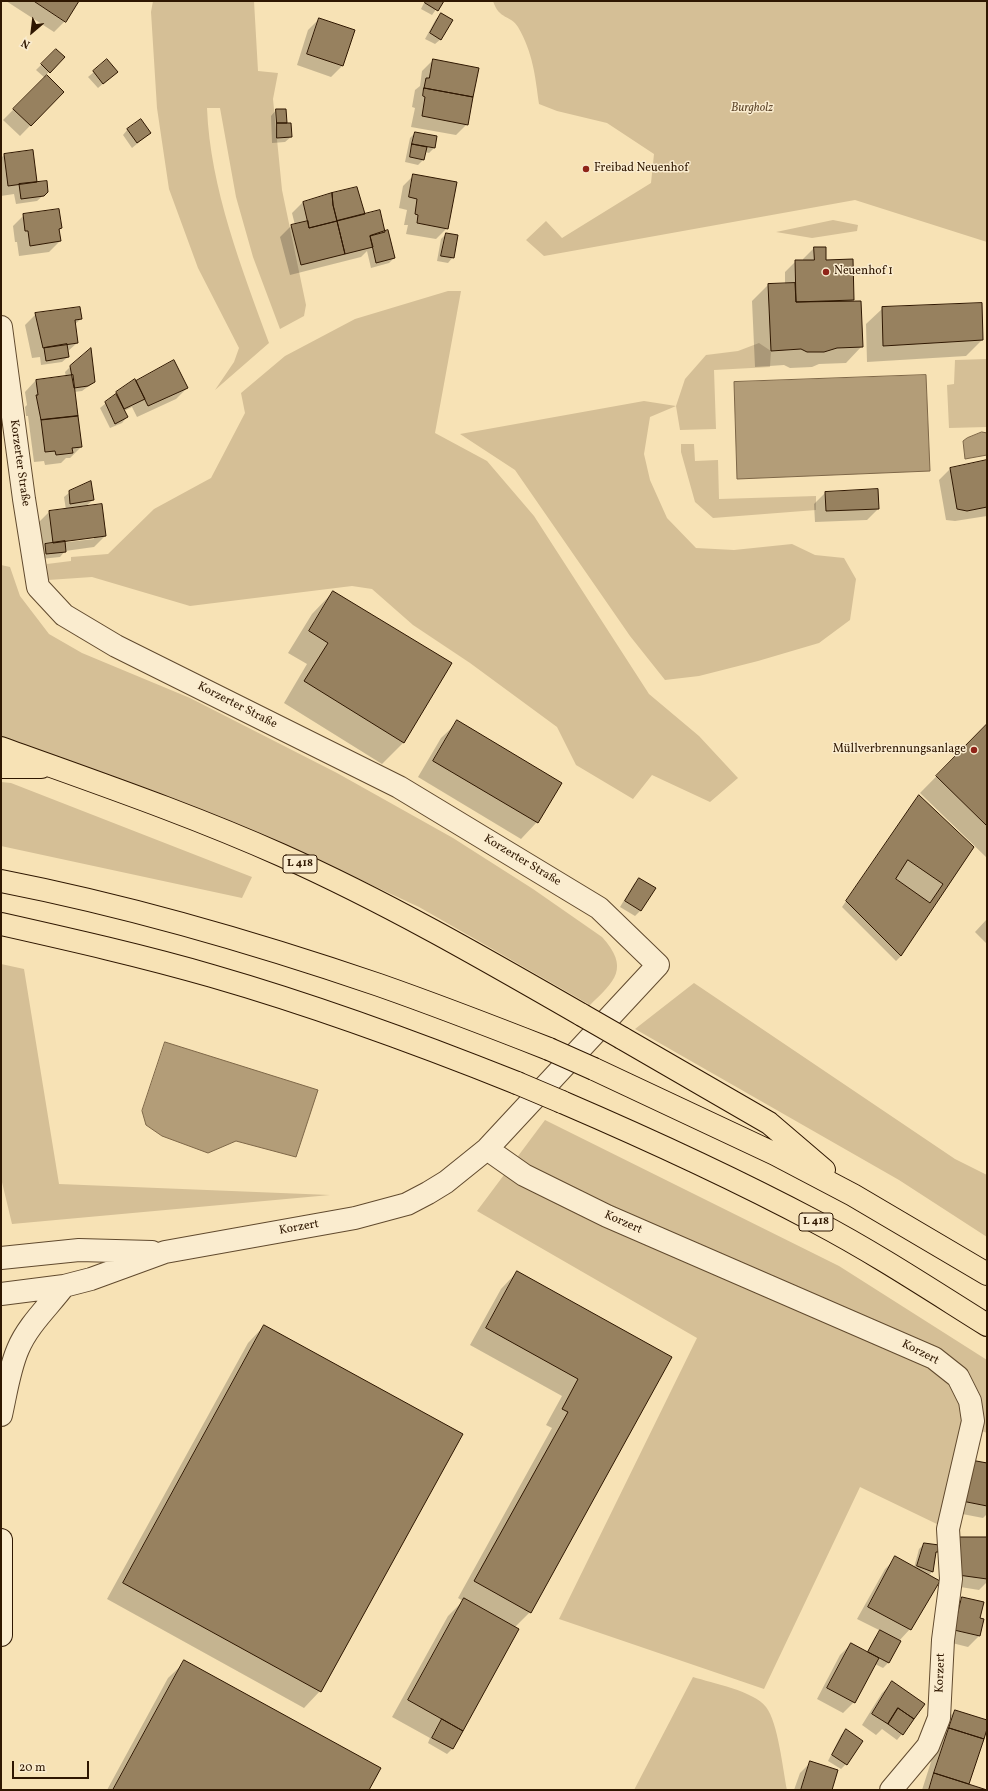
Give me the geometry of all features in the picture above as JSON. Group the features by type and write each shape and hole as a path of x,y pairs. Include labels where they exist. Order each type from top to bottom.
{"highway":[{"name":"L 418","path":"1,748 145,800 282,856 419,923 582,1014 769,1123 852,1195"},
{"path":"1,767 52,767"},
{"name":"L 418","path":"1,881 124,910 232,939 379,985 549,1049 775,1154 852,1195 987,1274"},
{"name":"L 418","path":"1,924 138,956 219,978 385,1032 517,1083 636,1134 716,1171 817,1222 896,1268 987,1325"}],"street":[{"name":"Korzerter Straße","path":"1,327 24,499 38,586 64,616 116,646 399,787 599,908 658,965"},
{"name":"Korzert","path":"1,1294 64,1286 91,1279 165,1252 356,1218 407,1204 446,1182 487,1149 658,965"},
{"name":"Korzert","path":"487,1149 524,1175 607,1216 934,1358 958,1377 970,1401 973,1421 948,1529 951,1579 943,1640 940,1718 928,1746 891,1790"},
{"name":"Korzert","path":"1,1258 79,1250 165,1252"},
{"path":"1,1415 10,1372 18,1348 26,1334 64,1286"},
{"path":"1,1540 1,1635"}],"green space":[{"path":"153,1 254,1 258,71 278,73 273,99 282,190 306,305 304,316 280,329 253,257 236,197 220,108 207,108 209,138 221,198 238,257 269,343 215,390 234,362 239,348 198,268 169,189 157,108 151,12"},
{"name":"Burgholz","path":"493,1 987,1 987,242 855,200 544,256 526,240 546,221 562,238 651,183 654,154 607,123 557,111 539,104 533,64 523,37 515,23 498,11"},
{"path":"833,220 858,225 857,231 812,238 776,232"},
{"path":"448,291 461,291 435,433 487,461 534,516 649,694 699,736 738,778 710,802 652,775 633,799 576,765 557,727 470,663 413,625 372,589 352,586 190,606 92,577 48,580 47,564 71,561 71,557 108,554 154,509 211,478 245,413 241,393 285,356 355,319"},
{"path":"759,343 771,351 770,367 714,370 716,429 680,430 676,406 685,379 706,355 738,351"},
{"path":"987,359 987,427 949,428 947,385 954,384 955,360"},
{"path":"644,401 676,406 650,417 644,454 650,480 667,518 696,548 734,550 792,544 815,555 844,558 856,579 850,620 819,643 699,676 665,680 630,636 515,470 460,434"},
{"path":"681,444 694,444 695,461 718,460 719,499 816,496 816,510 713,518 695,502 681,452"},
{"path":"1,565 10,567 20,596 49,634 82,653 190,698 337,773 453,838 533,889 602,937 611,948 615,957 617,966 616,974 612,981 590,1005 419,907 279,842 154,791 1,736"},
{"path":"1,782 11,783 252,877 242,898 1,846"},
{"path":"1,964 24,969 59,1184 330,1195 12,1224 1,1178"},
{"path":"694,983 955,1159 987,1175 987,1237 899,1180 635,1029"},
{"path":"545,1120 839,1266 987,1360 987,1433 965,1425 941,1526 860,1487 764,1689 559,1619 697,1338 477,1211"},
{"path":"693,1677 743,1692 760,1701 766,1707 774,1723 787,1790 634,1790"}],"shaded area":[{"path":"926,375 930,471 737,479 734,382"},
{"path":"982,432 987,433 987,455 965,459 963,441"},
{"path":"165,1042 318,1090 296,1157 236,1141 208,1153 162,1136 146,1125 142,1111"}],"building":[{"path":"34,1 79,1 66,22"},
{"path":"426,1 444,1 438,11 425,3"},
{"path":"441,13 453,20 441,40 430,33"},
{"path":"319,18 355,30 343,66 307,54"},
{"path":"56,49 65,57 50,73 41,64"},
{"path":"107,59 118,72 103,84 93,71"},
{"path":"433,59 479,68 473,97 424,88 426,78 429,78"},
{"path":"47,75 64,92 31,126 13,109"},
{"path":"424,88 473,97 468,125 422,116 425,97 423,96"},
{"path":"276,109 286,109 287,123 277,123"},
{"path":"141,119 151,133 137,143 127,129"},
{"path":"277,123 291,123 292,137 277,138"},
{"path":"415,132 437,136 435,148 412,144"},
{"path":"412,144 427,147 424,160 410,157"},
{"path":"33,150 37,182 8,186 4,154"},
{"path":"413,174 457,182 448,229 417,223 418,215 415,214 417,199 409,197"},
{"path":"47,181 48,192 44,196 21,199 19,184"},
{"path":"357,187 365,214 337,221 332,193"},
{"path":"332,193 337,221 309,228 303,202"},
{"path":"59,209 62,228 59,229 61,241 30,246 28,231 25,231 23,214"},
{"path":"380,210 385,232 370,236 373,247 345,254 337,221"},
{"path":"308,221 309,228 337,221 345,254 301,265 291,225"},
{"path":"388,230 395,258 376,263 370,236"},
{"path":"446,233 458,235 454,258 441,256"},
{"path":"814,247 826,247 826,260 853,259 854,300 796,302 795,260 814,260"},
{"path":"795,283 796,302 861,301 863,347 837,348 824,352 807,352 801,349 771,351 768,284"},
{"path":"982,303 983,340 883,346 882,307"},
{"path":"80,307 82,319 75,320 78,343 43,348 35,313"},
{"path":"67,344 69,357 46,361 44,348"},
{"path":"91,348 95,382 88,386 74,388 70,366"},
{"path":"174,360 188,388 148,406 136,381"},
{"path":"73,375 78,416 41,420 36,395 38,395 36,380"},
{"path":"135,379 145,399 124,409 116,392"},
{"path":"116,394 128,417 115,424 105,402"},
{"path":"78,416 82,447 72,448 73,453 56,455 55,451 45,452 41,420"},
{"path":"987,460 987,507 967,511 957,509 950,468"},
{"path":"91,481 94,500 70,504 69,491"},
{"path":"878,489 879,509 826,511 825,492"},
{"path":"102,504 106,536 53,543 49,511"},
{"path":"65,541 66,552 46,554 45,544"},
{"path":"333,591 452,663 404,743 304,681 328,643 309,631"},
{"path":"457,720 562,783 538,823 433,761"},
{"name":"Müllverbrennungsanlage","path":"987,724 987,826 936,776"},
{"path":"919,795 974,847 901,956 846,901"},
{"path":"908,860 943,884 930,903 896,879"},
{"path":"639,878 656,888 641,911 625,901"},
{"path":"517,1271 672,1357 531,1613 474,1581 568,1412 562,1409 578,1379 486,1328"},
{"path":"264,1325 463,1434 321,1692 123,1583"},
{"path":"971,1460 987,1463 987,1506 962,1501"},
{"path":"960,1537 987,1537 987,1579 958,1575"},
{"path":"924,1543 939,1545 938,1552 936,1552 933,1572 917,1566"},
{"path":"895,1556 940,1581 911,1630 868,1607"},
{"path":"962,1597 984,1602 980,1618 984,1619 980,1636 954,1630"},
{"path":"464,1598 519,1629 463,1731 408,1700"},
{"path":"880,1630 901,1641 889,1663 868,1652"},
{"path":"851,1643 879,1658 855,1703 827,1688"},
{"path":"184,1660 381,1768 369,1790 113,1790"},
{"path":"892,1681 925,1704 914,1719 898,1708 888,1724 872,1714"},
{"path":"898,1708 914,1719 903,1735 888,1724"},
{"path":"955,1710 987,1720 987,1729 984,1739 949,1728"},
{"path":"442,1719 463,1731 453,1749 432,1738"},
{"path":"949,1728 984,1739 969,1784 934,1773"},
{"path":"846,1729 863,1741 847,1765 832,1755"},
{"path":"810,1761 838,1770 832,1790 801,1790"},
{"path":"934,1773 987,1790 929,1790"}],"place":[{"name":"Freibad Neuenhof","path":"586,169"},
{"name":"Neuenhof 1","path":"826,272"},
{"name":"Müllverbrennungsanlage","path":"974,750"}]}
